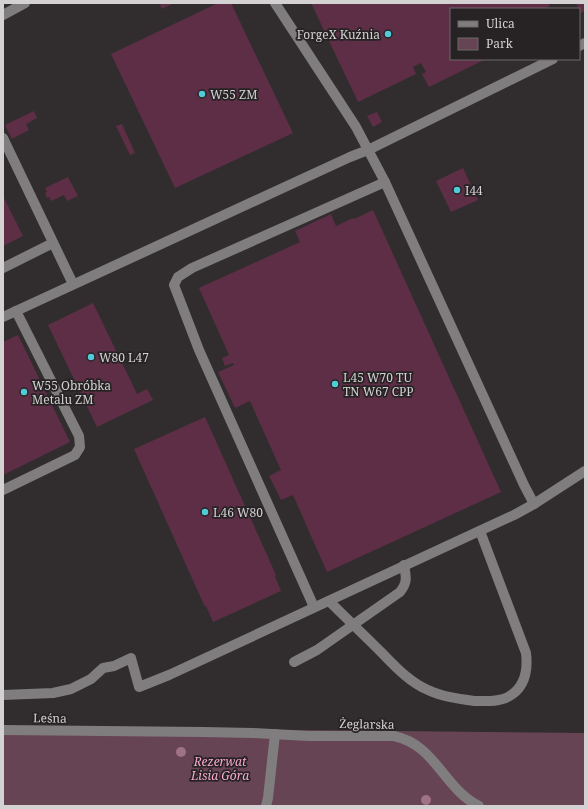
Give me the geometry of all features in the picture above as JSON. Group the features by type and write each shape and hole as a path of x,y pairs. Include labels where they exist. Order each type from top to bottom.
{"street":[{"path":"3,15 24,3"},
{"path":"275,3 346,110 368,150 534,504"},
{"path":"3,317 368,150 551,60"},
{"path":"3,138 73,284"},
{"path":"314,607 199,350 174,285 178,277 192,268 384,182"},
{"path":"3,268 53,243"},
{"path":"3,490 75,455 80,447 79,436 16,311"},
{"path":"3,695 53,694 71,689 91,679 103,668 114,666 131,658 140,687 169,675 514,515 585,471"},
{"path":"329,600 405,675 428,690 464,700 482,701 506,698 518,690 525,678 527,662 526,653 480,530"},
{"path":"294,662 317,650 400,592 405,586 406,579 404,565"},
{"name":"Leśna","path":"3,730 97,732"},
{"name":"Żeglarska","path":"97,732 203,732 308,736 394,736 405,738 415,743 424,751 459,792 479,806"},
{"path":"266,806 275,734"}],"green space":[{"name":"Rezerwat Lisia Góra","path":"3,727 585,733 585,806 3,806"}],"building":[{"path":"159,3 174,3 162,9"},
{"name":"W55 ZM","path":"218,3 231,3 293,133 175,188 111,54"},
{"name":"ForgeX Kuźnia","path":"311,3 548,3 550,6 546,8 450,8 450,60 484,60 429,87 422,74 426,72 421,63 413,67 416,74 358,102"},
{"path":"576,3 585,3 585,11 581,13 580,8"},
{"path":"34,111 37,118 26,124 29,130 12,139 5,125"},
{"path":"377,112 382,122 373,127 367,116"},
{"path":"122,124 135,153 130,155 116,126"},
{"name":"I44","path":"463,168 478,200 451,212 436,181"},
{"path":"68,177 78,196 67,201 64,195 51,201 49,197 47,198 45,188"},
{"path":"3,196 23,236 3,246"},
{"name":"L45 W70 TU TN W67 CPP","path":"373,210 501,492 327,572 293,495 281,500 269,476 281,470 250,401 235,408 218,372 234,365 233,363 225,366 222,358 229,355 199,288 300,242 295,231 331,214 336,226"},
{"name":"W80 L47","path":"93,303 137,394 147,389 153,400 97,427 48,325"},
{"name":"W55 Obróbka Metalu ZM","path":"18,335 70,442 3,475 3,342"},
{"name":"L46 W80","path":"205,417 276,575 275,576 281,591 213,622 134,449"}],"place":[{"name":"ForgeX Kuźnia","path":"388,34"},
{"name":"W55 ZM","path":"202,94"},
{"name":"I44","path":"457,190"},
{"name":"W80 L47","path":"91,357"},
{"name":"L45 W70 TU TN W67 CPP","path":"335,384"},
{"name":"W55 Obróbka Metalu ZM","path":"24,392"},
{"name":"L46 W80","path":"205,512"}]}
